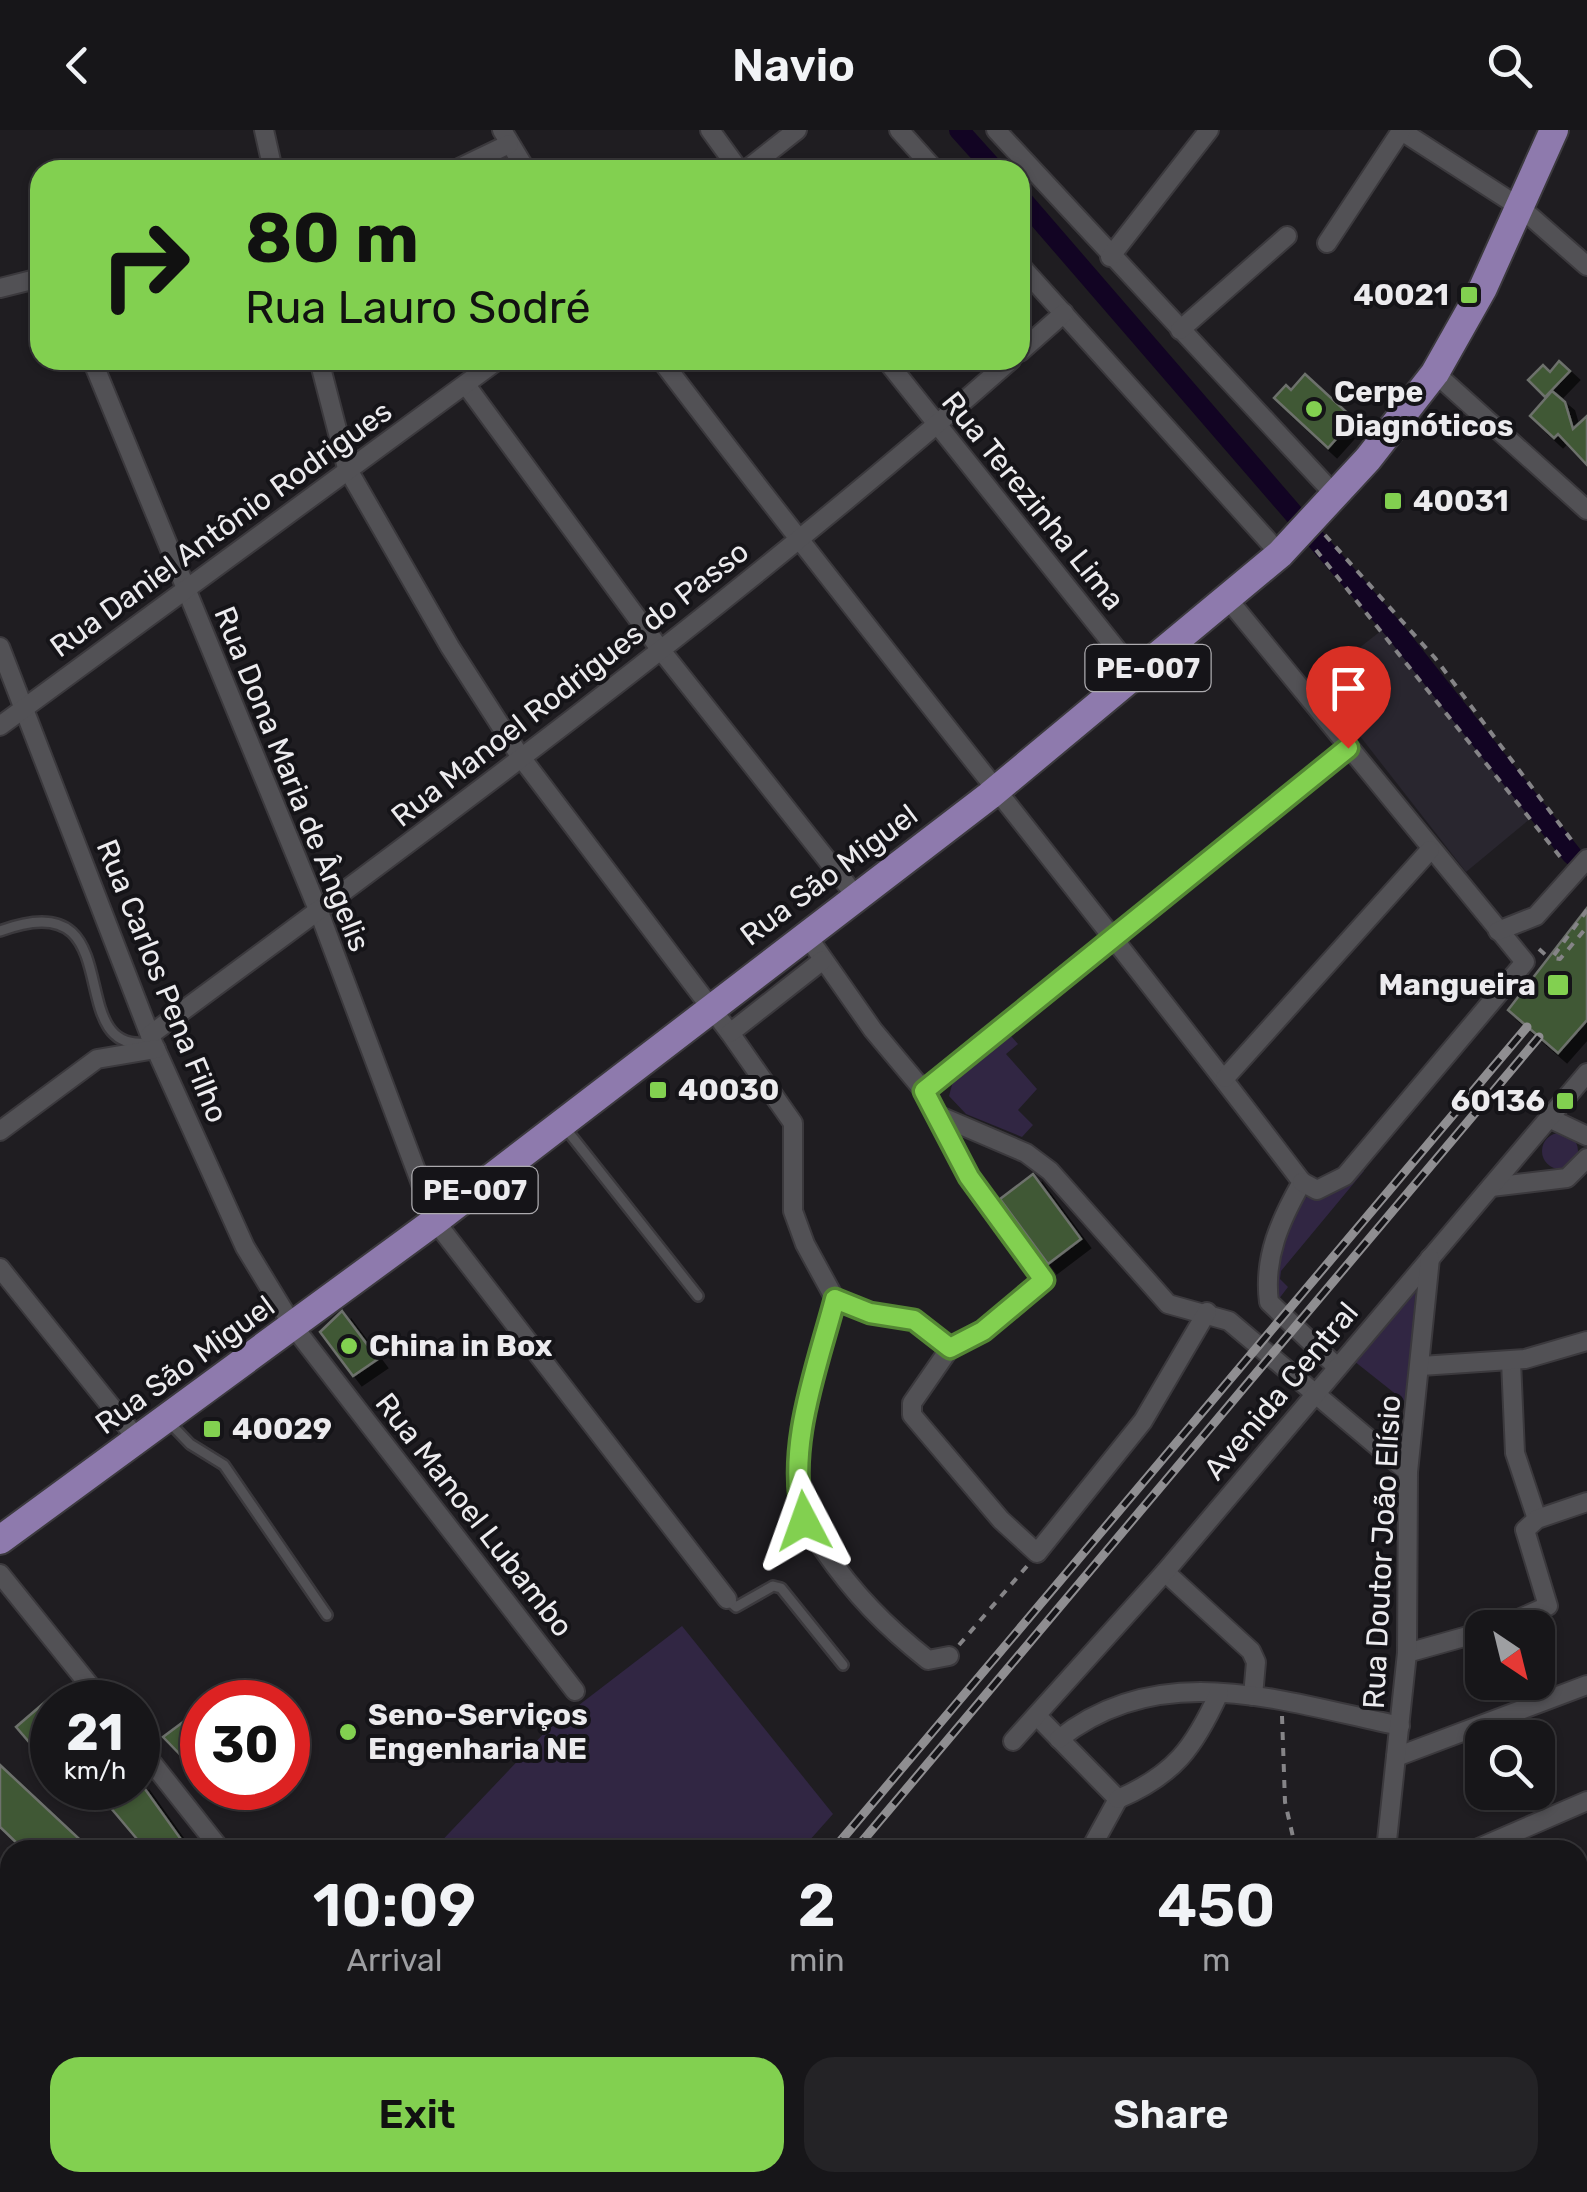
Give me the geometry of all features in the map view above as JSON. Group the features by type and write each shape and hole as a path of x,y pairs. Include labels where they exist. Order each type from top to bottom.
{"main road":[{"name":"Rua São Miguel","path":"0,1540 435,1221 854,895 995,791 1138,676 1280,554 1335,495 1436,373 1521,208 1554,130"}],"street":[{"path":"264,130 271,160"},
{"path":"710,130 731,160"},
{"path":"759,160 797,130"},
{"path":"899,130 926,160"},
{"path":"996,130 1023,160"},
{"path":"1110,257 1209,130"},
{"path":"1327,243 1400,130 1521,208 1587,266"},
{"path":"470,160 506,137 520,160"},
{"path":"1030,168 1335,495"},
{"path":"1180,330 1286,236"},
{"path":"1030,276 1280,554"},
{"path":"0,288 30,280"},
{"path":"1030,343 1064,313"},
{"name":"Rua Dona Maria de Ângelis","path":"96,370 319,912 435,1221 727,1598"},
{"path":"322,370 347,468 450,647 520,756 730,1032 793,1123 794,1211 805,1244 835,1299 870,1313 914,1320 950,1348"},
{"name":"Rua Daniel Antônio Rodrigues","path":"0,726 485,370"},
{"path":"669,370 1112,940 1226,1078 1302,1182 1317,1190 1345,1176 1525,962 1227,598"},
{"name":"Rua Terezinha Lima","path":"894,370 1138,676"},
{"name":"Rua Manoel Rodrigues do Passo","path":"0,1131 97,1059 153,1042 800,542 1000,370"},
{"path":"1436,373 1587,510"},
{"path":"466,385 660,649 854,895"},
{"name":"Rua Carlos Pena Filho","path":"0,647 153,1042 219,1196 293,1326"},
{"path":"924,1091 1348,748"},
{"path":"1226,1078 1430,850"},
{"path":"1498,931 1536,916 1583,864"},
{"path":"805,933 924,1091 942,1117 969,1177 1040,1272 1041,1287 983,1331 950,1348 912,1402 912,1415 1001,1520 1038,1554 1143,1421 1183,1360 1207,1312"},
{"path":"730,1032 824,960"},
{"name":"Avenida Central","path":"1013,1741 1165,1572 1587,1073"},
{"path":"942,1117 1026,1154 1050,1170 1168,1304 1178,1310 1207,1312 1246,1334 1408,1472"},
{"path":"1549,1118 1587,1136"},
{"path":"1491,1187 1567,1178 1587,1158"},
{"path":"1302,1182 1276,1232 1268,1274 1269,1302 1337,1367"},
{"name":"Rua Doutor João Elísio","path":"1387,1840 1407,1653 1408,1472 1430,1256"},
{"path":"0,1268 138,1440"},
{"path":"835,1299 804,1417 800,1487 804,1521 854,1594 880,1622 933,1662 949,1656"},
{"name":"Rua Manoel Lubambo","path":"293,1326 575,1691"},
{"path":"1421,1366 1511,1360 1585,1348"},
{"path":"1511,1360 1515,1453 1534,1522"},
{"path":"1539,1610 1548,1606 1524,1535 1534,1522 1587,1502"},
{"path":"1165,1572 1200,1600 1251,1651 1256,1662 1253,1696"},
{"path":"0,1574 85,1680"},
{"path":"1407,1653 1465,1637"},
{"path":"1396,1757 1587,1685"},
{"path":"1095,1840 1118,1799 1166,1775 1205,1724 1219,1692"},
{"path":"1059,1739 1088,1717 1154,1694 1219,1692 1253,1696 1400,1726"},
{"path":"1038,1717 1118,1799"},
{"path":"160,1773 213,1840"},
{"path":"1497,1840 1587,1800"}],"lane":[{"path":"0,931 26,922 54,922 74,932 84,948 105,1026 135,1044 153,1042"},
{"path":"561,1123 698,1296"},
{"path":"167,1420 190,1444 224,1464 326,1615"},
{"path":"727,1598 736,1607 774,1586 781,1588 843,1664"}],"path":[{"path":"1305,527 1434,658 1583,864"},
{"path":"1305,527 1583,864"},
{"path":"1587,910 1552,958 1562,957 1587,927"},
{"path":"1539,950 1550,959"},
{"path":"949,1656 1038,1554"},
{"path":"1281,1702 1285,1802 1294,1840"}],"shaded area":[{"path":"1382,630 1531,818 1466,872 1317,681"},
{"path":"1011,1036 1018,1044 1006,1054 1037,1089 1018,1110 1033,1125 1022,1137 966,1114 949,1096 953,1081"},
{"path":"1560,1133 1573,1138 1578,1151 1573,1164 1560,1169 1547,1164 1542,1151 1547,1138"},
{"path":"1359,1167 1364,1171 1281,1271 1280,1279 1288,1287 1275,1304 1264,1269 1301,1198 1326,1194"},
{"path":"1416,1284 1407,1403 1354,1361"},
{"path":"682,1626 833,1814 810,1840 443,1840 549,1728"}],"building":[{"path":"1559,361 1570,371 1545,397 1528,380 1543,365 1550,372"},
{"name":"Cerpe Diagnóticos","path":"1305,374 1354,419 1328,448 1274,398 1286,385 1291,390"},
{"path":"1552,391 1565,402 1573,429 1587,416 1587,465 1558,434 1554,438 1530,416"},
{"name":"Mangueira","path":"1587,908 1587,1020 1558,1053 1508,1010"},
{"path":"1033,1174 1081,1239 1048,1264 1000,1199"},
{"name":"China in Box","path":"342,1311 378,1359 353,1376 320,1332"},
{"path":"30,1715 30,1743 16,1727"},
{"path":"180,1724 180,1754 163,1737"},
{"path":"0,1765 30,1793 30,1810 48,1810 80,1840 14,1840 0,1827"},
{"path":"113,1810 160,1810 180,1838 178,1840 137,1839"}],"waterway":[{"path":"959,130 986,160"},
{"path":"1030,209 1395,631 1572,855"}],"railway":[{"path":"841,1840 1527,1027"},
{"path":"863,1840 1539,1037"}],"place":[{"name":"40021","path":"1469,295"},
{"name":"Cerpe Diagnóticos","path":"1314,409"},
{"name":"40031","path":"1393,501"},
{"name":"Mangueira","path":"1558,985"},
{"name":"40030","path":"658,1090"},
{"name":"60136","path":"1565,1101"},
{"name":"China in Box","path":"349,1346"},
{"name":"40029","path":"212,1429"},
{"name":"Seno-Serviços Engenharia NE","path":"348,1732"}],"route":[{"path":"804,1521 800,1487 804,1417 835,1299 870,1313 914,1320 950,1348 983,1331 1041,1287 1044,1280 969,1177 942,1117 924,1091 1348,748"}]}
